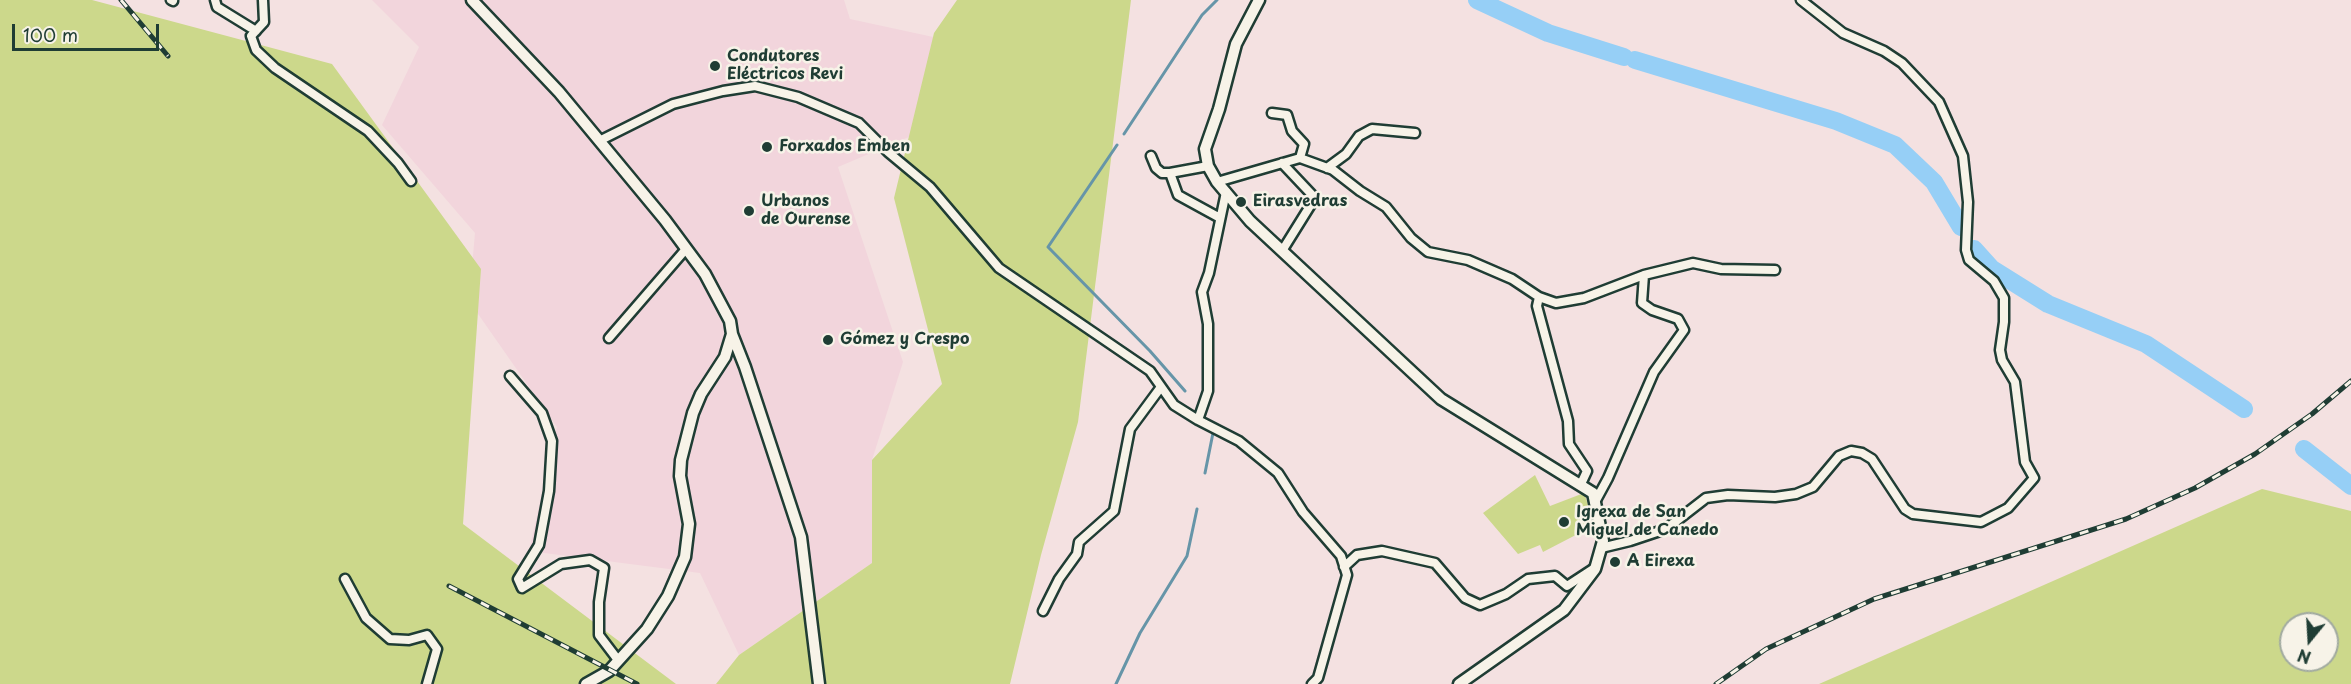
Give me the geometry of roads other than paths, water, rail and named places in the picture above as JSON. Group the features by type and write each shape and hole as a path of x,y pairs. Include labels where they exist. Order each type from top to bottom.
{"street":[{"path":"215,0 217,8 256,31"},
{"path":"263,0 264,22 251,36 256,50 275,68 368,131 398,163 411,181"},
{"path":"472,0 559,92 686,249 705,274 730,321 732,334 801,537 819,684"},
{"path":"1259,0 1236,44 1219,109 1205,149 1208,166 1217,182 1250,221 1441,399 1593,493 1603,541 1596,567 1564,610 1459,684"},
{"path":"1601,548 1666,529 1706,498 1728,495 1775,497 1796,494 1813,487 1839,456 1851,451 1862,453 1872,459 1905,509 1913,514 1981,522 2008,508 2034,478 2025,462 2015,382 2002,360 2000,350 2004,322 2004,298 1994,281 1969,260 1966,250 1968,202 1963,156 1939,102 1902,63 1884,51 1849,36 1802,0"},
{"path":"599,141 673,104 723,91 755,86 808,101 859,123 888,152 930,188 999,268 1150,371 1174,405 1239,441 1278,473 1303,512 1341,556 1347,575 1318,678 1312,684"},
{"path":"1272,113 1287,115 1292,131 1304,144 1300,158"},
{"path":"1327,168 1346,154 1359,136 1372,129 1415,133"},
{"path":"1151,156 1156,168 1162,173 1208,166"},
{"path":"1217,182 1300,158 1327,168 1386,207 1411,238 1428,252 1468,260 1512,279 1539,297 1556,303 1584,298 1644,275 1693,263 1721,269 1776,270"},
{"path":"1282,163 1315,198 1282,251"},
{"path":"1170,173 1178,195 1220,218"},
{"path":"1198,420 1208,391 1208,324 1202,292 1209,273 1226,192"},
{"path":"609,338 686,249"},
{"path":"1595,502 1608,478 1654,372 1684,330 1678,318 1652,310 1642,303 1644,275"},
{"path":"1539,297 1537,306 1568,421 1569,444 1587,471 1581,484"},
{"path":"586,684 609,670 647,629 668,596 685,557 689,524 680,476 681,460 700,394 724,357 732,334"},
{"path":"510,376 542,412 552,441 549,491 539,544 518,579 522,588 561,564 590,560 604,568 599,602 599,635 618,660"},
{"path":"1044,611 1059,579 1077,554 1079,542 1114,511 1130,429 1161,387"},
{"path":"1344,567 1357,555 1382,551 1435,563 1465,598 1480,605 1506,594 1528,579 1555,576 1567,586 1596,567"},
{"path":"345,579 366,618 390,639 409,640 427,635 436,649 428,684"}],"waterway":[{"path":"1124,134 1202,15 1217,0"},
{"path":"1477,0 1548,33 1624,57"},
{"path":"1635,60 1836,121 1895,145 1934,182 1961,227"},
{"path":"1117,145 1048,247 1150,351 1185,391"},
{"path":"1974,249 1992,269 2048,304 2146,344 2244,409"},
{"path":"1205,473 1213,433"},
{"path":"2304,449 2351,486"},
{"path":"1116,684 1140,633 1187,556 1197,509"}],"railway":[{"path":"121,0 168,56"},
{"path":"1716,684 1766,649 1874,599 2126,519 2195,488 2255,454 2312,414 2351,381"},
{"path":"449,586 637,684"}],"place":[{"name":"Condutores Eléctricos Revi","path":"715,66"},
{"name":"Forxados Emben","path":"767,147"},
{"name":"Eirasvedras","path":"1241,202"},
{"name":"Urbanos de Ourense","path":"749,211"},
{"name":"Gómez y Crespo","path":"828,340"},
{"name":"Igrexa de San Miguel de Canedo","path":"1564,522"},
{"name":"A Eirexa","path":"1615,562"}]}
